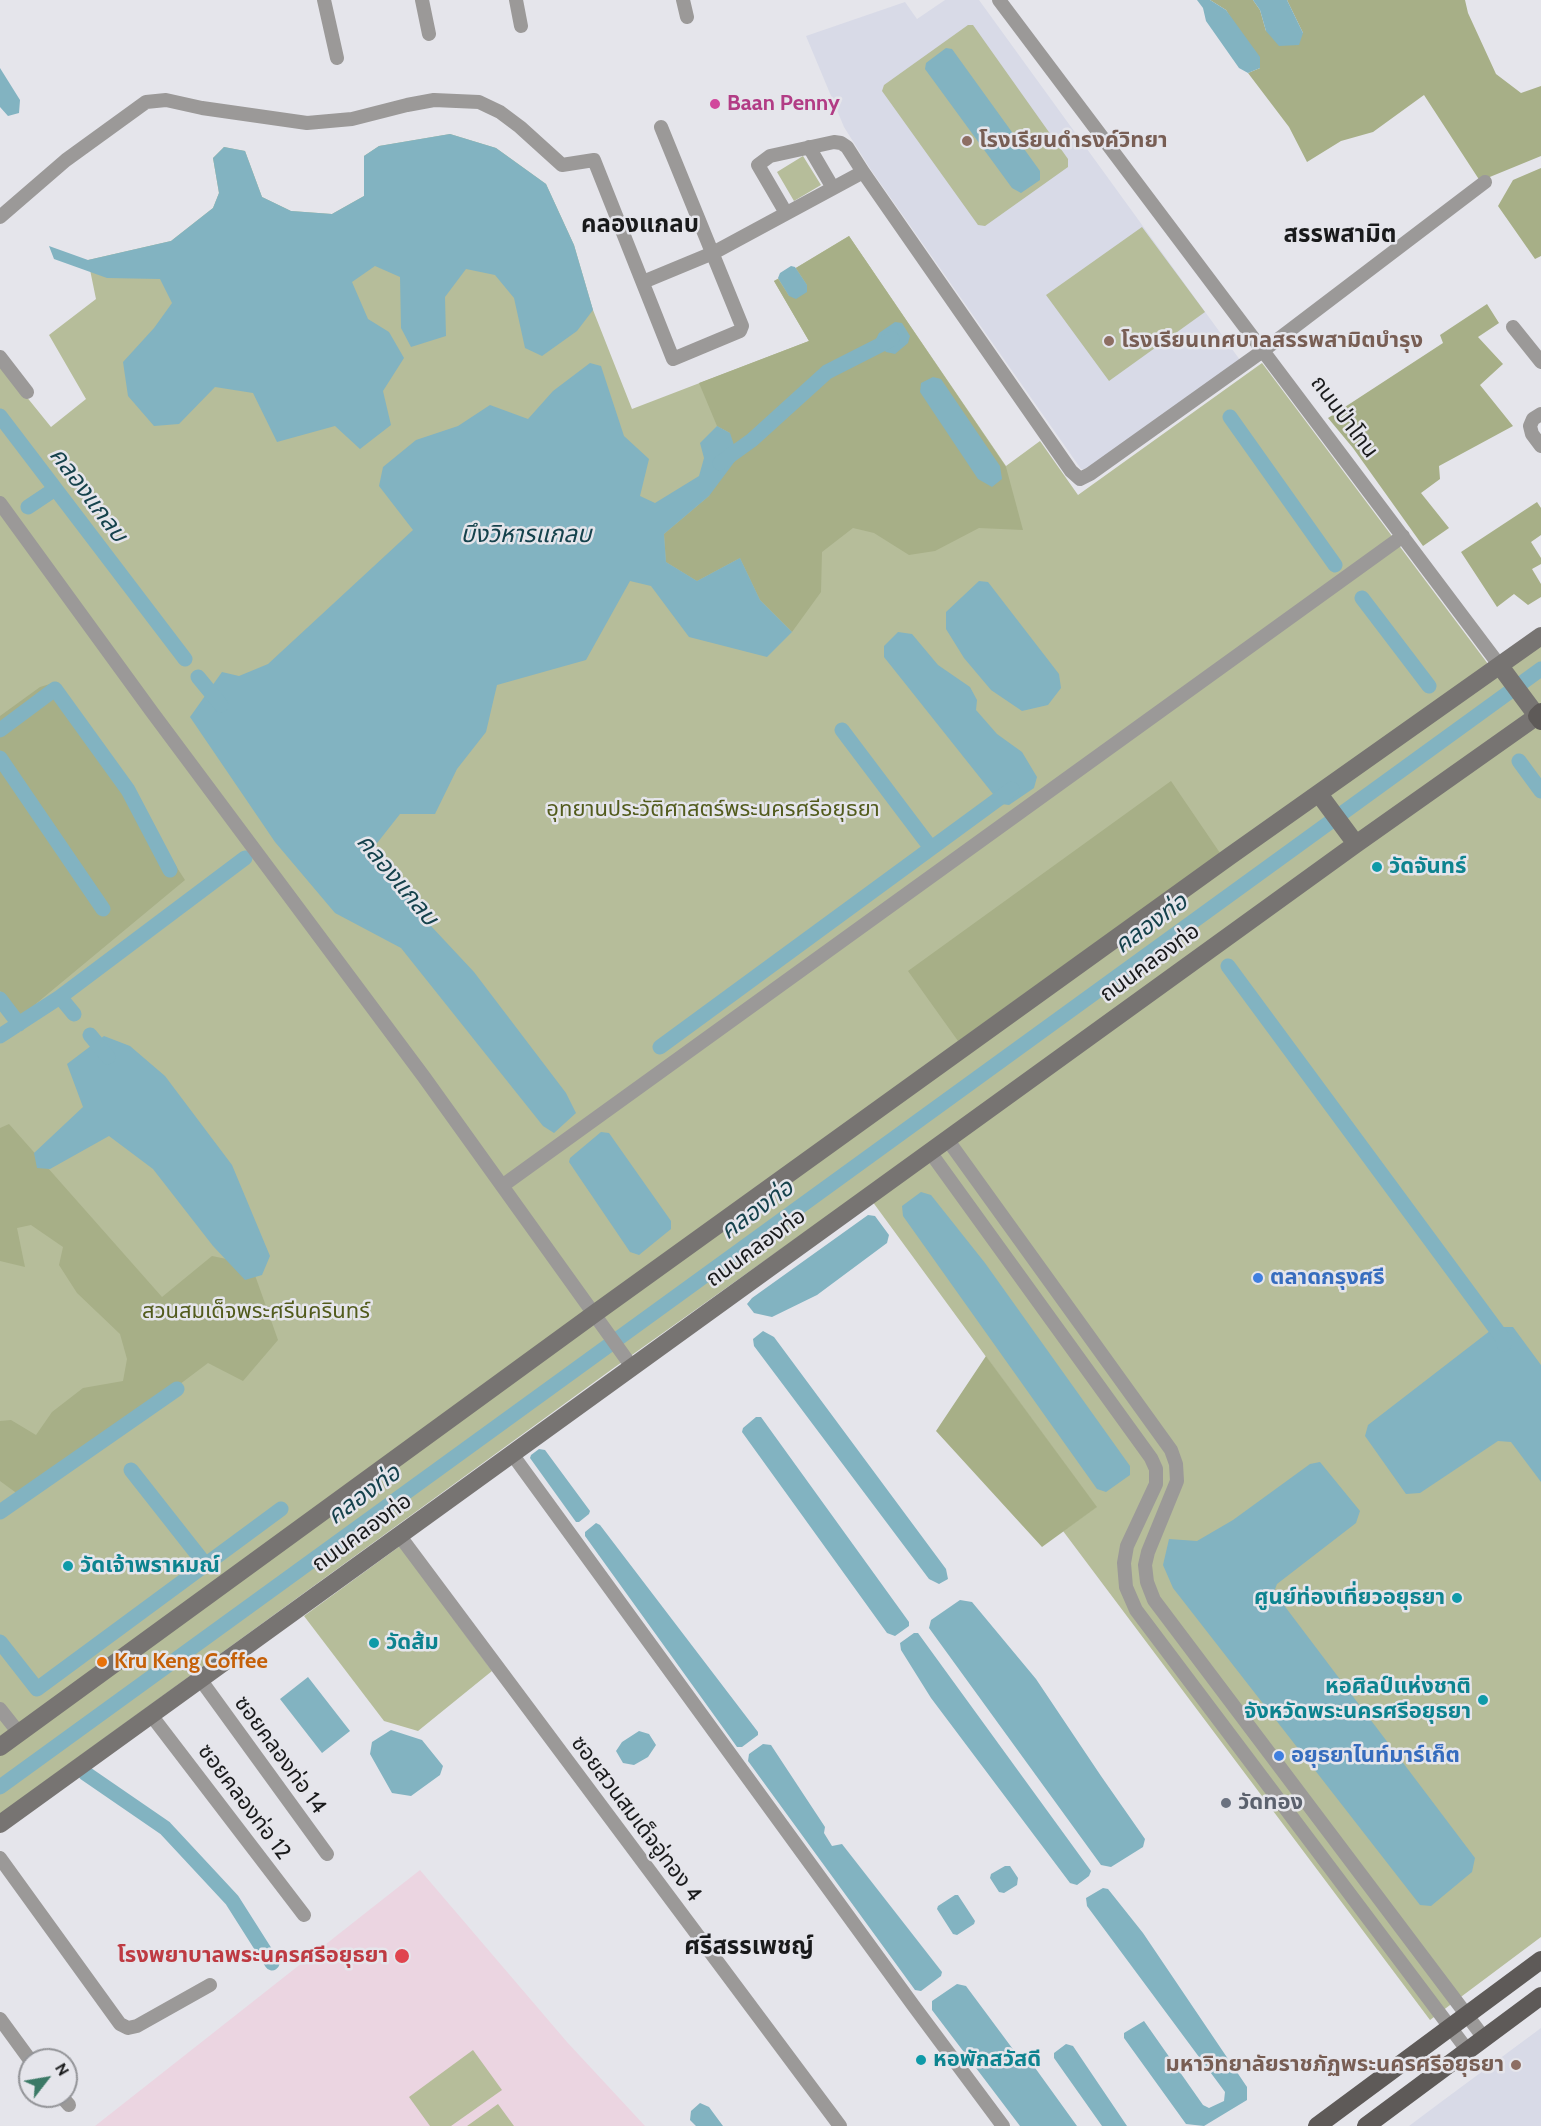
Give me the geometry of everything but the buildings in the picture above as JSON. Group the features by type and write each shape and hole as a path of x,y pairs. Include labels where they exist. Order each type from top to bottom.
{"main road":[{"path":"1317,2126 1541,1960"},
{"path":"1366,2126 1541,1996"}],"street":[{"path":"324,0 337,58"},
{"path":"422,0 429,34"},
{"path":"516,0 521,26"},
{"path":"683,0 687,17"},
{"name":"ถนนป่าโทน","path":"999,0 1537,713"},
{"path":"0,217 66,160 146,102 166,100 202,108 307,123 352,119 434,100 479,102 500,112 520,127 562,165 594,160 673,359 740,331 742,328 661,127"},
{"path":"786,213 758,165 770,156 809,147 834,142 847,147 1071,471 1080,479 1264,350 1485,183"},
{"path":"809,147 833,188"},
{"path":"643,282 713,253 863,172"},
{"path":"1513,327 1541,362"},
{"path":"0,357 27,392"},
{"path":"1541,414 1533,419 1530,426 1532,434 1541,446"},
{"path":"0,503 152,712 424,1077 627,1360"},
{"path":"502,1186 1403,536"},
{"name":"ถนนคลองท่อ","path":"0,1746 599,1320 1321,797 1502,669 1541,636"},
{"name":"ถนนคลองท่อ","path":"0,1824 512,1454 627,1360 930,1152 1353,841 1537,713"},
{"path":"1321,797 1353,841"},
{"path":"947,1139 1171,1450 1176,1464 1177,1481 1148,1552 1145,1565 1147,1582 1154,1600 1484,2038"},
{"path":"930,1152 1152,1458 1156,1469 1156,1484 1127,1546 1124,1563 1126,1587 1136,1610 1468,2050"},
{"path":"512,1454 1003,2126"},
{"name":"ซอยสวนสมเด็จอู่ทอง 4","path":"399,1536 840,2126"},
{"name":"ซอยคลองท่อ 14","path":"200,1679 327,1854"},
{"path":"0,1709 19,1733"},
{"name":"ซอยคลองท่อ 12","path":"151,1715 304,1915"},
{"path":"0,1858 120,2024 128,2028 137,2026 210,1985"},
{"path":"0,2019 21,2048"}],"shaded area":[{"path":"945,0 979,0 1240,360 1088,470 1081,469 871,170 844,127 806,36 905,2 917,19"},
{"name":"โรงพยาบาลพระนครศรีอยุธยา","path":"420,1870 567,2042 645,2126 95,2126"},
{"name":"มหาวิทยาลัยราชภัฏพระนครศรีอยุธยา","path":"1541,2028 1541,2126 1409,2126 1441,2102"}],"green space":[{"path":"1210,0 1253,0 1260,10 1266,31 1303,33 1287,0 1465,0 1468,13 1496,74 1521,93 1541,86 1541,156 1480,181 1424,95 1373,132 1341,141 1307,162 1289,127 1248,73 1260,68 1226,10"},
{"path":"968,25 973,25 1068,159 1068,167 985,226 978,225 882,91 884,85"},
{"name":"อุทยานประวัติศาสตร์พระนครศรีอยุธยา","path":"450,134 496,148 546,184 574,245 593,310 632,409 809,341 774,281 849,236 1006,466 1040,441 1078,495 1262,363 1497,676 1541,645 1541,1937 1430,2020 1063,1531 1096,1507 864,1190 615,1367 0,1814 0,364 51,427 86,399 49,335 96,299 88,260 171,241 213,208 219,193 213,158 224,147 245,151 262,197 291,211 332,214 364,196 364,156 379,146"},
{"path":"803,156 821,185 794,201 777,172"},
{"path":"1541,168 1541,256 1535,259 1498,206 1513,180"},
{"path":"1142,227 1205,312 1109,381 1046,295"},
{"path":"849,236 1006,467 1023,530 979,528 935,551 909,555 874,533 853,528 822,552 821,592 792,632 760,600 740,558 697,581 666,562 664,534 709,496 730,433 717,426 699,383 809,341 774,281 778,279 789,296 807,285 796,268"},
{"path":"1487,304 1499,323 1478,337 1503,364 1480,385 1513,426 1439,466 1440,479 1421,493 1449,528 1423,546 1353,448 1328,418 1443,343 1440,335"},
{"path":"1537,502 1541,508 1541,535 1531,542 1541,558 1541,564 1532,569 1541,584 1541,597 1528,605 1514,594 1497,607 1461,552"},
{"path":"53,683 59,686 185,880 20,1017 0,991 0,716 40,687"},
{"path":"1171,781 1220,853 958,1041 908,971"},
{"name":"สวนสมเด็จพระศรีนครินทร์","path":"9,1124 162,1297 212,1256 251,1264 278,1340 243,1381 208,1363 26,1500 0,1481 0,1421 11,1420 36,1435 52,1412 83,1388 123,1381 127,1359 120,1334 77,1293 59,1265 63,1247 31,1225 17,1228 25,1267 0,1261 0,1128"},
{"path":"986,1356 1097,1507 1042,1547 936,1431"},
{"path":"400,1546 492,1671 418,1731 384,1721 304,1616"},
{"path":"473,2050 502,2090 451,2126 430,2126 409,2097"},
{"path":"498,2104 514,2126 467,2126"}],"water":[{"path":"1197,0 1210,0 1226,10 1260,57 1260,68 1248,73 1239,68 1206,21 1203,8"},
{"path":"1253,0 1287,0 1303,33 1299,45 1279,46 1266,31 1260,10"},
{"path":"946,48 952,49 1040,171 1040,180 1021,193 1012,188 925,69 926,63"},
{"path":"0,68 20,100 19,113 8,116 0,107"},
{"path":"450,134 496,148 546,184 574,245 593,310 577,331 542,356 525,348 514,298 495,275 466,269 445,297 446,336 411,347 401,328 400,277 375,266 352,282 368,319 389,332 404,358 383,391 391,425 360,449 335,426 277,442 253,393 215,387 179,424 154,426 128,396 123,362 154,328 172,303 160,279 107,278 54,259 49,246 88,260 171,241 213,208 219,193 213,158 224,147 245,151 262,197 291,211 332,214 364,196 364,156 379,146"},
{"path":"791,266 795,267 807,285 807,292 796,299 789,296 778,278 780,273"},
{"path":"895,322 902,323 910,336 908,343 895,354 886,352 876,339 879,333"},
{"name":"บึงวิหารแกลบ","path":"590,363 601,366 624,436 649,459 640,496 655,503 699,476 704,458 700,443 717,426 730,433 738,457 709,496 664,534 666,562 697,581 740,558 760,600 792,632 767,657 689,637 651,586 630,581 586,660 497,685 486,732 457,769 435,814 400,814 374,847 431,926 474,972 566,1093 576,1113 554,1133 543,1126 401,948 335,913 275,842 190,717 222,672 239,676 268,664 413,530 379,486 383,467 416,440 458,426 490,405 528,419 553,391"},
{"path":"933,377 941,379 1000,466 1002,479 992,487 978,479 920,392 921,383"},
{"path":"979,581 988,582 1059,674 1061,688 1048,705 1022,711 991,690 964,658 946,629 946,612"},
{"path":"898,632 912,634 938,665 970,687 977,700 976,710 997,734 1022,752 1037,777 1034,788 1009,805 1001,804 884,657 884,646"},
{"path":"104,1036 130,1046 165,1076 232,1165 270,1256 262,1275 245,1280 213,1246 153,1169 109,1136 50,1169 37,1168 34,1153 83,1107 67,1064"},
{"path":"601,1132 609,1133 671,1221 671,1229 639,1255 630,1252 569,1162 570,1158"},
{"path":"921,1192 931,1195 985,1263 1130,1466 1130,1475 1106,1492 1097,1489 903,1216 902,1206"},
{"path":"868,1215 875,1216 889,1235 887,1243 817,1295 772,1317 754,1313 747,1304 752,1298"},
{"path":"1495,1327 1513,1327 1541,1365 1541,1482 1511,1442 1498,1441 1420,1493 1406,1494 1365,1436 1368,1425"},
{"path":"763,1331 774,1337 946,1569 948,1579 939,1584 929,1579 754,1346 753,1339"},
{"path":"756,1417 761,1417 909,1622 909,1626 895,1636 887,1633 742,1432 743,1428"},
{"path":"539,1449 545,1450 590,1511 579,1522 576,1522 530,1458"},
{"path":"1320,1462 1360,1511 1356,1523 1277,1584 1274,1592 1475,1858 1472,1872 1431,1906 1420,1905 1173,1588 1163,1565 1169,1539 1197,1541 1233,1520 1310,1464"},
{"path":"596,1523 600,1525 758,1732 758,1735 742,1747 737,1747 585,1536 585,1532"},
{"path":"960,1600 972,1602 1036,1679 1145,1839 1143,1847 1111,1867 1101,1865 929,1628 931,1620"},
{"path":"914,1633 918,1633 1091,1871 1089,1876 1077,1885 1070,1883 931,1698 901,1650 900,1643"},
{"path":"308,1677 350,1731 322,1753 280,1699"},
{"path":"391,1730 422,1740 443,1766 440,1775 411,1796 392,1793 370,1754 372,1742"},
{"path":"639,1731 649,1734 656,1745 648,1757 634,1765 623,1763 616,1751 622,1742"},
{"path":"763,1744 771,1745 825,1827 824,1833 832,1846 842,1844 942,1972 941,1976 921,1991 915,1990 748,1761 749,1754"},
{"path":"1005,1866 1010,1866 1018,1878 1017,1885 1004,1893 999,1892 990,1878 991,1874"},
{"path":"1103,1888 1108,1889 1143,1933 1247,2087 1247,2100 1204,2126 1186,2124 1124,2038 1124,2033 1144,2021 1203,2105 1209,2108 1224,2101 1225,2092 1087,1906 1086,1898"},
{"path":"958,1895 975,1921 957,1935 953,1934 937,1909"},
{"path":"957,1984 966,1986 1018,2056 1033,2065 1077,2126 1020,2126 932,2010 932,2001"},
{"path":"1066,2044 1073,2046 1127,2126 1102,2126 1054,2058 1054,2053"},
{"path":"700,2103 709,2107 723,2126 696,2126 690,2120 691,2111"}],"waterway":[{"path":"720,463 752,440 827,372 892,339"},
{"name":"คลองแกลบ","path":"0,416 185,659"},
{"path":"1230,417 1335,565"},
{"path":"28,507 55,489"},
{"path":"1362,598 1429,686"},
{"name":"คลองท่อ","path":"0,1787 1541,669"},
{"name":"คลองแกลบ","path":"198,677 221,705"},
{"path":"0,730 55,689 128,790 170,870"},
{"path":"842,730 931,848"},
{"path":"0,758 103,909"},
{"path":"1519,761 1541,791"},
{"path":"660,1047 1012,789"},
{"path":"0,1036 60,997 245,858"},
{"path":"1228,966 1504,1340 1504,1344"},
{"path":"60,997 74,1014"},
{"path":"0,999 19,1024"},
{"path":"90,1035 108,1057"},
{"path":"0,1512 177,1389"},
{"path":"131,1470 205,1564"},
{"path":"0,1642 37,1689 281,1509"},
{"path":"85,1773 165,1828 232,1900 272,1963"}],"place":[{"name":"Baan Penny","path":"715,104"},
{"name":"โรงเรียนดำรงค์วิทยา","path":"967,141"},
{"name":"โรงเรียนเทศบาลสรรพสามิตบำรุง","path":"1109,341"},
{"name":"วัดจันทร์","path":"1377,867"},
{"name":"ตลาดกรุงศรี","path":"1258,1278"},
{"name":"วัดเจ้าพราหมณ์","path":"68,1566"},
{"name":"ศูนย์ท่องเที่ยวอยุธยา","path":"1457,1598"},
{"name":"วัดส้ม","path":"374,1643"},
{"name":"Kru Keng Coffee","path":"102,1662"},
{"name":"หอศิลป์แห่งชาติ จังหวัดพระนครศรีอยุธยา","path":"1483,1700"},
{"name":"อยุธยาไนท์มาร์เก็ต","path":"1279,1756"},
{"name":"วัดทอง","path":"1226,1803"},
{"name":"โรงพยาบาลพระนครศรีอยุธยา","path":"402,1956"},
{"name":"หอพักสวัสดี","path":"921,2060"},
{"name":"มหาวิทยาลัยราชภัฏพระนครศรีอยุธยา","path":"1516,2065"}],"district":[{"name":"คลองแกลบ","path":"640,225"},
{"name":"สรรพสามิต","path":"1340,235"},
{"name":"ศรีสรรเพชญ์","path":"749,1947"}]}
